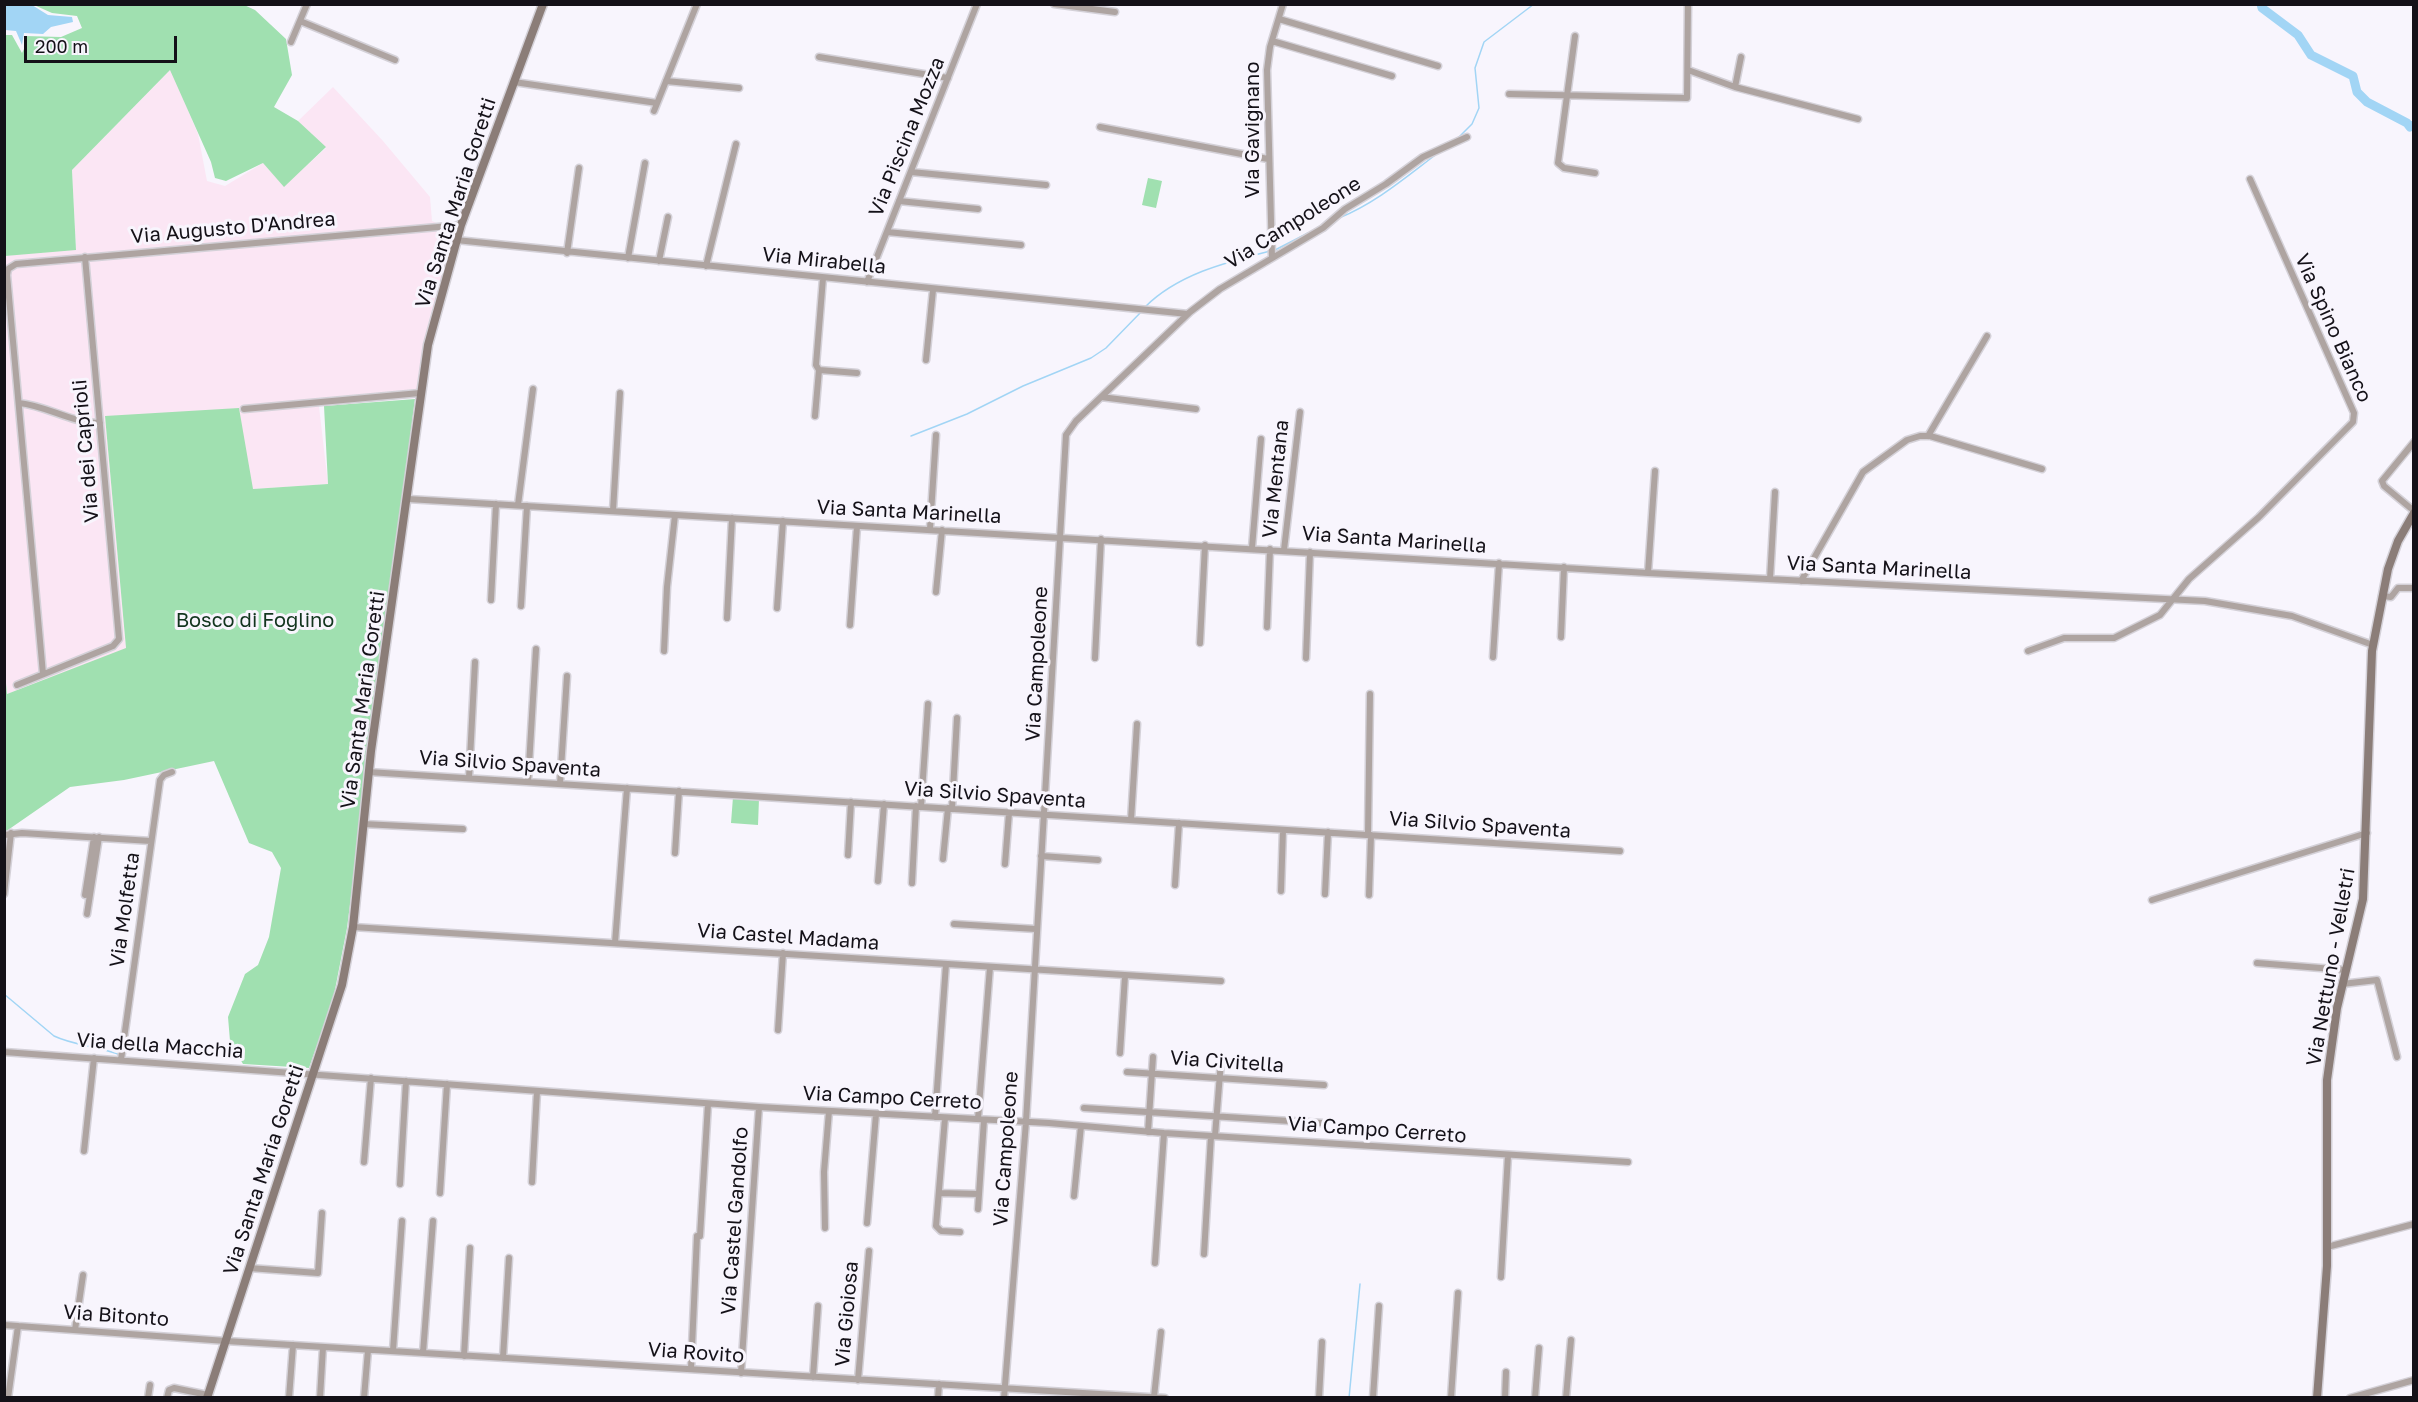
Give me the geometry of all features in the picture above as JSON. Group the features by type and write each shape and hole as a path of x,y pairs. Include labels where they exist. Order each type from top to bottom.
{"main road":[{"name":"Via Santa Maria Goretti","path":"207,1396 342,985 352,927 368,772 408,499 420,393 431,330 461,225 543,4"},
{"name":"Via Nettuno - Velletri","path":"2317,1398 2327,1246 2327,1080 2332,1034 2342,984 2362,908 2367,833 2373,645 2382,596 2398,541 2414,512"}],"street":[{"path":"291,42 307,4"},
{"path":"654,111 697,4"},
{"name":"Via Piscina Mozza","path":"867,282 977,4"},
{"path":"1054,4 1115,12"},
{"name":"Via Gavignano","path":"1272,258 1267,70 1272,41 1283,4"},
{"path":"1509,94 1687,98 1689,4"},
{"path":"1279,19 1438,66"},
{"path":"300,21 395,60"},
{"path":"1575,36 1558,164 1564,168 1595,173"},
{"path":"1272,41 1392,76"},
{"path":"819,57 948,78"},
{"path":"1735,87 1741,57"},
{"path":"1688,70 1735,87 1858,119"},
{"path":"666,81 739,88"},
{"path":"514,82 657,103"},
{"path":"1100,127 1268,159"},
{"name":"Via Campoleone","path":"1004,1398 1026,1122 1033,970 1066,435 1101,397 1188,314 1234,279 1328,225 1336,217 1423,157 1467,137"},
{"path":"706,266 736,144"},
{"path":"628,258 645,163"},
{"path":"567,253 579,168"},
{"path":"911,172 1046,185"},
{"name":"Via Spino Bianco","path":"2174,600 2189,579 2259,517 2350,426 2354,419 2354,412 2250,180"},
{"path":"899,201 978,209"},
{"path":"659,261 668,217"},
{"name":"Via Augusto D'Andrea","path":"20,403 7,273 9,267 16,264 461,225"},
{"path":"887,232 1022,245"},
{"name":"Via Mirabella","path":"456,240 1188,314"},
{"name":"Via dei Caprioli","path":"43,674 118,642 85,257"},
{"path":"815,416 819,370 816,365 823,278"},
{"path":"926,360 933,290"},
{"path":"1928,436 1986,336"},
{"path":"819,370 857,373"},
{"path":"518,505 534,389"},
{"path":"244,409 420,393"},
{"path":"613,511 620,393"},
{"path":"1101,397 1196,410"},
{"path":"17,685 43,674 20,403 41,407 78,422 100,423"},
{"name":"Via Mentana","path":"1284,550 1300,412"},
{"path":"930,530 936,435"},
{"path":"1801,581 1863,472 1905,441 1916,436 1928,436 2043,469"},
{"path":"1252,548 1261,439"},
{"path":"2414,442 2382,481 2384,486 2414,512"},
{"path":"1648,573 1655,471"},
{"path":"1770,579 1775,492"},
{"name":"Via Santa Marinella","path":"408,499 1648,573 2220,602 2288,615 2373,645"},
{"path":"490,600 496,504"},
{"path":"521,606 528,506"},
{"path":"664,651 675,514"},
{"path":"727,618 732,518"},
{"path":"777,608 783,521"},
{"path":"850,625 857,526"},
{"path":"936,592 942,530"},
{"path":"1095,658 1101,539"},
{"path":"1200,643 1205,545"},
{"path":"1267,627 1270,549"},
{"path":"1306,658 1310,552"},
{"path":"1493,657 1499,563"},
{"path":"1560,637 1564,567"},
{"path":"2382,596 2391,597 2398,588 2414,588"},
{"path":"2028,651 2064,638 2114,638 2156,617 2174,600"},
{"path":"528,782 536,649"},
{"path":"469,778 476,662"},
{"path":"560,784 567,676"},
{"path":"1369,895 1371,694"},
{"path":"912,884 928,704"},
{"path":"943,860 950,808 957,718"},
{"path":"1131,820 1137,724"},
{"name":"Via Molfetta","path":"122,1057 160,780 164,775 172,772"},
{"name":"Via Silvio Spaventa","path":"368,772 1620,851"},
{"path":"615,943 627,788"},
{"path":"675,853 679,792"},
{"path":"848,855 851,802"},
{"path":"878,881 884,804"},
{"path":"1005,864 1009,813"},
{"path":"1175,885 1179,823"},
{"path":"363,824 463,829"},
{"path":"1281,891 1283,830"},
{"path":"1325,894 1328,832"},
{"path":"2152,900 2367,833"},
{"path":"4,894 8,834 151,840"},
{"path":"85,895 96,837"},
{"path":"87,914 96,837"},
{"path":"1041,856 1098,860"},
{"path":"954,924 1036,929"},
{"name":"Via Castel Madama","path":"352,927 1221,981"},
{"path":"778,1030 783,953"},
{"path":"2256,963 2346,970"},
{"path":"935,1117 946,964"},
{"path":"978,1209 990,967"},
{"path":"1120,1053 1125,976"},
{"path":"2342,984 2377,980 2397,1057"},
{"name":"Via della Macchia","path":"4,1052 94,1058 122,1057 313,1073"},
{"path":"1148,1132 1153,1057"},
{"path":"84,1151 94,1058"},
{"path":"1204,1254 1221,1061"},
{"name":"Via Civitella","path":"1127,1072 1324,1085"},
{"name":"Via Campo Cerreto","path":"313,1073 708,1104 1026,1122 1148,1132 1628,1162"},
{"path":"364,1162 371,1078"},
{"path":"400,1184 406,1081"},
{"path":"440,1193 447,1084"},
{"path":"532,1182 537,1091"},
{"path":"691,1370 708,1104"},
{"name":"Via Castel Gandolfo","path":"741,1373 759,1107"},
{"path":"1084,1107 1322,1123"},
{"path":"825,1228 824,1172 829,1111"},
{"path":"867,1223 876,1114"},
{"path":"945,1118 937,1227 941,1231 960,1232"},
{"path":"1074,1196 1081,1126"},
{"path":"1155,1263 1164,1133"},
{"path":"1501,1277 1508,1155"},
{"path":"939,1193 979,1194"},
{"path":"249,1268 318,1273 322,1213"},
{"path":"393,1351 402,1221"},
{"path":"423,1353 433,1221"},
{"path":"2327,1246 2414,1224"},
{"path":"464,1356 470,1248"},
{"name":"Via Gioiosa","path":"858,1380 869,1251"},
{"path":"503,1358 509,1258"},
{"path":"75,1330 83,1275"},
{"path":"1451,1398 1458,1293"},
{"path":"813,1377 818,1306"},
{"path":"1373,1398 1379,1306"},
{"name":"Via Bitonto","path":"4,1325 226,1341"},
{"path":"8,1398 18,1326"},
{"path":"1156,1397 1161,1332"},
{"path":"1566,1398 1571,1340"},
{"name":"Via Rovito","path":"226,1341 1165,1398"},
{"path":"1319,1398 1322,1342"},
{"path":"290,1398 293,1345"},
{"path":"320,1398 323,1347"},
{"path":"1535,1398 1539,1348"},
{"path":"364,1398 368,1350"},
{"path":"1505,1398 1506,1372"},
{"path":"2350,1398 2414,1380"},
{"path":"148,1398 150,1384"},
{"path":"938,1398 939,1384"},
{"path":"167,1398 168,1391 174,1388 207,1396"}],"shaded area":[{"path":"171,69 198,134 207,181 225,186 263,163 284,186 326,148 298,121 333,87 430,197 432,221 456,232 430,316 417,389 318,398 328,484 253,489 105,416 126,649 7,694 4,662 4,256 76,249 72,170"}],"green space":[{"path":"242,4 255,10 286,39 292,75 274,107 298,121 326,147 284,187 263,163 226,181 215,178 211,162 170,70 72,170 76,250 5,256 5,35 12,35 22,53 25,36 61,37 82,28 77,16 52,13 34,5"},
{"path":"1148,178 1162,181 1156,208 1142,205"},
{"name":"Bosco di Foglino","path":"415,399 347,928 333,1000 309,1068 243,1064 230,1041 228,1017 245,974 258,965 269,937 281,868 272,852 249,843 214,761 124,780 70,787 5,832 4,662 7,694 126,648 105,416 239,408 253,489 328,484 324,406"},
{"path":"733,797 759,799 758,825 731,823"}],"water":[{"path":"4,5 32,5 48,15 72,17 73,22 51,27 43,34 24,33 22,45 16,31 5,30"}],"waterway":[{"path":"1458,138 1472,124 1479,108 1475,68 1484,42 1534,4"},
{"path":"2261,4 2262,8 2298,35 2311,55 2353,76 2357,92 2367,102 2407,123 2410,127 2414,125"},
{"path":"1339,218 1378,197 1438,153"},
{"path":"1275,250 1308,233"},
{"path":"1145,307 1172,286 1188,278 1220,265 1270,251"},
{"path":"911,436 967,414 1023,386 1091,358 1106,348 1142,311"},
{"path":"4,994 54,1036 120,1055"},
{"path":"1349,1398 1360,1284"}]}
